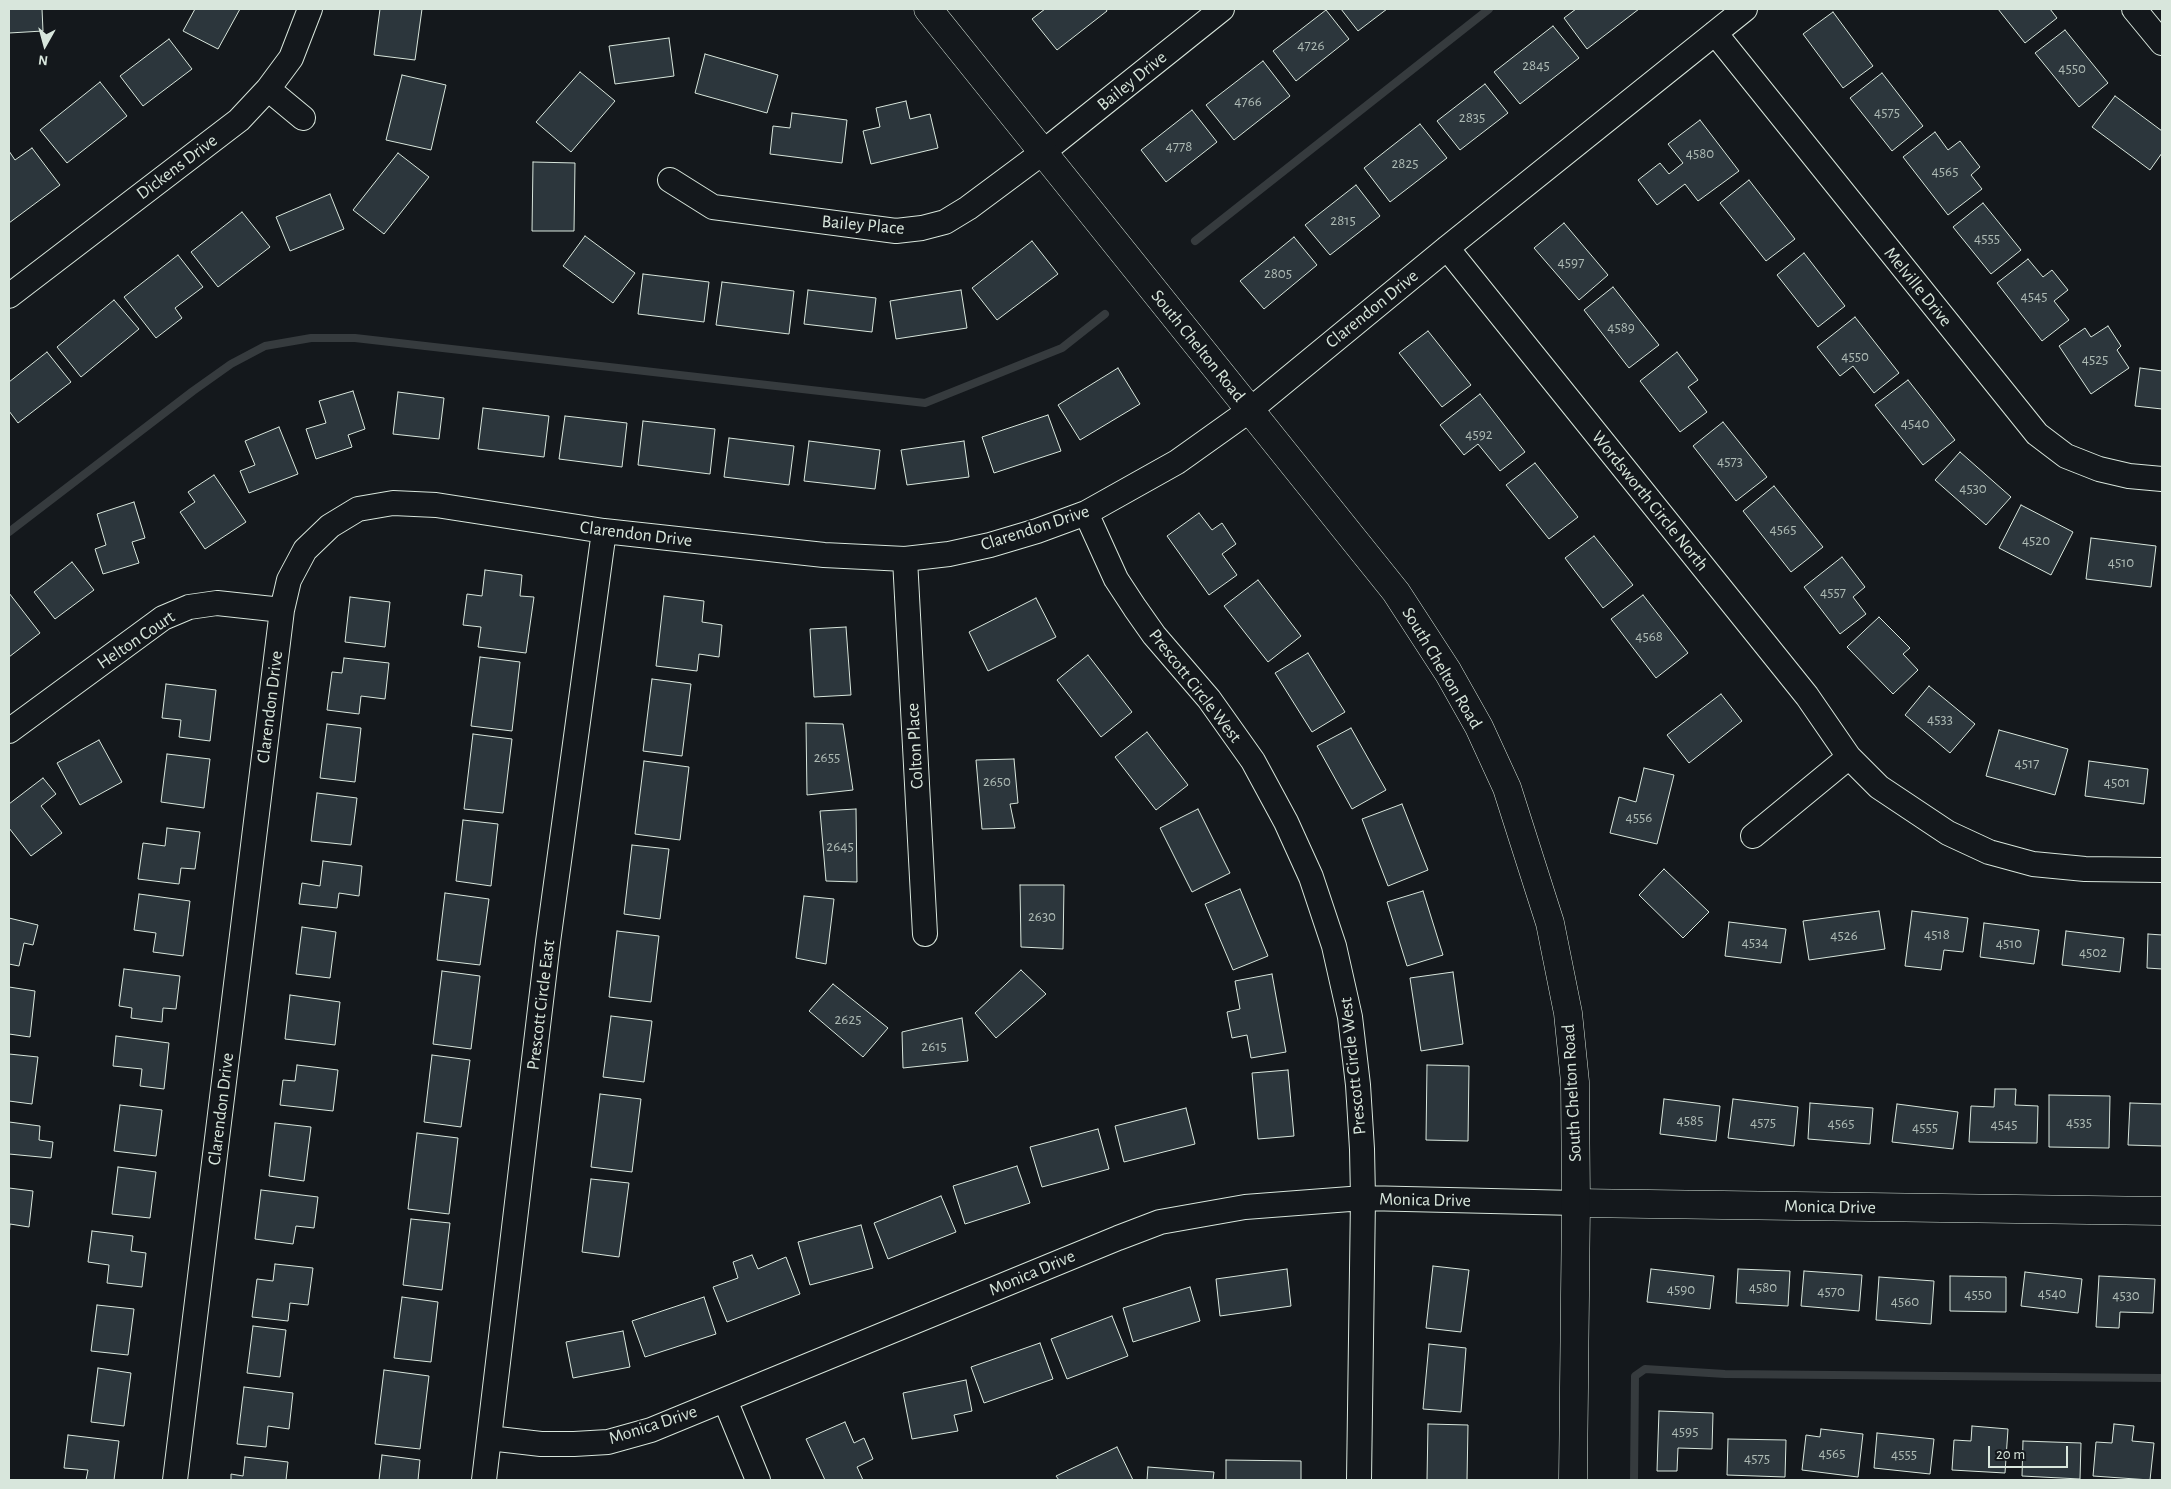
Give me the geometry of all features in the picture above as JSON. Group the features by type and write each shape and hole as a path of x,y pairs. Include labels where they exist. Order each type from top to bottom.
{"main road":[{"name":"South Chelton Road","path":"928,9 1396,592 1448,672 1479,727 1507,788 1550,923 1568,1013 1575,1082 1576,1203 1573,1480"},
{"name":"Monica Drive","path":"1576,1203 2162,1211"}],"street":[{"name":"Dickens Drive","path":"9,296 239,120 268,89 291,58 310,9"},
{"name":"Bailey Drive","path":"1042,153 1222,9"},
{"name":"Clarendon Drive","path":"175,1480 282,610 289,580 304,550 330,526 358,509 394,503 436,504 604,531 824,555 905,558 949,554 990,545 1086,514 1177,462 1250,410 1447,248 1746,9"},
{"path":"2134,9 2162,44"},
{"name":"Melville Drive","path":"1715,33 2037,434 2066,456 2099,469 2129,476 2162,479"},
{"path":"268,89 304,118"},
{"name":"Bailey Place","path":"670,180 713,207 896,231 922,228 945,222 968,208 1042,153"},
{"name":"Wordsworth Circle North","path":"1447,248 1807,696 1849,757 1879,787 1948,833 1989,852 2033,864 2085,870 2162,870"},
{"name":"Prescott Circle West","path":"1086,514 1116,579 1135,608 1154,635 1209,699 1253,760 1286,822 1311,877 1334,946 1350,1017 1358,1085 1363,1198 1359,1480"},
{"name":"Prescott Circle East","path":"484,1480 548,942 604,531"},
{"name":"Colton Place","path":"905,558 925,934"},
{"name":"Helton Court","path":"9,731 164,618 189,607 216,603 282,610"},
{"path":"1753,836 1849,757"},
{"name":"Monica Drive","path":"490,1438 541,1444 574,1444 608,1442 650,1430 1160,1222 1245,1207 1363,1198 1576,1203"},
{"path":"725,1400 758,1480"}],"building":[{"path":"9,9 42,9 43,31 9,33"},
{"path":"195,9 240,9 218,49 183,31"},
{"path":"380,9 422,9 415,60 374,55"},
{"path":"1045,9 1106,9 1107,11 1057,50 1032,19"},
{"path":"1341,9 1387,9 1358,31"},
{"path":"1576,9 1639,9 1587,49 1564,18"},
{"path":"1998,9 2050,9 2057,18 2025,43"},
{"path":"1326,10 1349,39 1296,81 1273,51"},
{"path":"1833,12 1873,66 1843,88 1803,34"},
{"path":"1553,26 1579,58 1520,104 1494,72"},
{"path":"2065,30 2108,83 2079,107 2035,53"},
{"path":"669,38 674,76 615,84 609,46"},
{"path":"169,39 192,69 143,106 120,76"},
{"path":"705,54 778,75 767,113 695,93"},
{"path":"1263,61 1290,96 1234,140 1206,105"},
{"path":"580,72 615,101 571,152 536,122"},
{"path":"1882,73 1923,126 1892,151 1850,98"},
{"path":"402,75 446,85 431,150 386,140"},
{"path":"100,82 127,116 67,163 40,130"},
{"path":"1485,84 1508,113 1460,150 1437,121"},
{"path":"2115,96 2162,131 2162,153 2150,170 2092,127"},
{"path":"906,101 910,119 930,114 938,148 871,164 863,131 880,127 876,108"},
{"path":"1192,110 1217,142 1166,182 1141,150"},
{"path":"792,113 847,120 842,163 770,154 773,126 790,128"},
{"path":"1700,120 1739,171 1698,201 1685,184 1657,205 1638,180 1660,163 1669,174 1683,163 1668,144"},
{"path":"1420,124 1447,158 1390,202 1364,168"},
{"path":"1935,132 1948,150 1960,141 1980,167 1971,175 1982,189 1948,215 1903,157"},
{"path":"32,148 60,185 9,223 9,151 15,160"},
{"path":"398,153 429,177 384,234 353,210"},
{"path":"533,162 575,163 574,231 532,231"},
{"path":"1749,180 1795,239 1766,261 1720,203"},
{"path":"1356,185 1380,216 1330,255 1305,225"},
{"path":"330,194 344,229 290,251 276,217"},
{"path":"1983,203 2021,250 1991,274 1953,227"},
{"path":"242,212 270,247 218,287 191,252"},
{"path":"1564,223 1608,275 1579,300 1534,248"},
{"path":"585,236 635,273 613,303 563,266"},
{"path":"1294,237 1317,265 1264,309 1240,281"},
{"path":"1032,241 1058,274 997,320 972,288"},
{"path":"1804,253 1845,306 1818,327 1777,275"},
{"path":"178,255 203,287 175,308 182,318 156,338 124,297"},
{"path":"2028,259 2043,277 2052,270 2068,290 2054,301 2069,320 2042,341 1997,283"},
{"path":"643,274 709,282 704,322 638,314"},
{"path":"722,282 794,291 789,334 716,325"},
{"path":"1613,287 1659,345 1629,368 1584,310"},
{"path":"808,290 876,298 872,332 804,324"},
{"path":"961,290 967,328 896,339 890,301"},
{"path":"114,300 139,329 81,377 57,347"},
{"path":"1855,317 1899,373 1874,393 1853,366 1840,376 1817,347"},
{"path":"2108,326 2121,346 2117,350 2129,368 2091,394 2059,346 2085,328 2091,337"},
{"path":"1428,331 1471,385 1442,407 1399,353"},
{"path":"47,352 71,382 18,423 9,411 9,382"},
{"path":"1677,352 1698,380 1688,387 1707,412 1680,432 1640,381"},
{"path":"1118,368 1140,404 1080,440 1058,405"},
{"path":"2140,368 2162,371 2162,409 2135,406"},
{"path":"1908,380 1955,440 1923,465 1875,405"},
{"path":"353,391 365,429 348,435 352,447 316,459 306,429 326,423 319,401"},
{"path":"398,392 444,398 439,439 393,434"},
{"path":"1480,394 1525,452 1500,471 1478,444 1464,455 1440,425"},
{"path":"483,408 549,416 544,457 478,449"},
{"path":"1048,415 1061,451 994,473 982,437"},
{"path":"565,416 627,423 622,467 559,459"},
{"path":"643,421 715,429 710,474 638,465"},
{"path":"1723,422 1767,477 1736,501 1693,446"},
{"path":"279,427 298,474 249,493 240,471 255,465 245,441"},
{"path":"729,438 794,446 789,485 724,477"},
{"path":"809,441 880,450 875,489 804,481"},
{"path":"964,441 969,477 907,485 901,450"},
{"path":"1960,452 2011,497 1986,525 1935,480"},
{"path":"1535,463 1578,517 1549,539 1506,485"},
{"path":"214,475 246,522 205,549 180,512 195,502 188,492"},
{"path":"1774,486 1823,547 1791,572 1743,511"},
{"path":"134,502 145,538 132,542 139,563 103,574 95,549 106,545 97,514"},
{"path":"2021,505 2073,532 2051,575 1999,548"},
{"path":"1199,513 1212,530 1222,523 1236,544 1222,554 1237,575 1209,595 1167,536"},
{"path":"1594,536 1633,585 1603,608 1565,558"},
{"path":"2091,538 2156,546 2151,587 2086,579"},
{"path":"1842,557 1865,587 1853,597 1866,614 1840,634 1804,587"},
{"path":"72,562 94,590 55,619 34,592"},
{"path":"485,570 522,575 520,596 534,597 526,653 478,647 481,627 463,625 467,594 482,596"},
{"path":"1258,580 1301,636 1268,662 1224,606"},
{"path":"9,593 40,633 9,657"},
{"path":"1643,595 1688,653 1656,678 1611,619"},
{"path":"664,596 704,601 702,622 722,625 719,657 699,654 697,671 656,666"},
{"path":"350,597 390,602 385,647 345,642"},
{"path":"1036,598 1056,637 988,671 969,632"},
{"path":"1879,617 1910,648 1903,654 1918,670 1893,694 1847,647"},
{"path":"846,627 851,695 814,697 810,629"},
{"path":"1308,653 1345,712 1312,732 1275,673"},
{"path":"1088,655 1132,712 1101,737 1057,680"},
{"path":"480,657 520,662 512,731 471,726"},
{"path":"344,658 389,663 385,699 361,696 359,714 327,710 332,672 342,673"},
{"path":"652,679 691,684 682,756 643,751"},
{"path":"166,684 216,690 210,741 179,737 181,720 162,718"},
{"path":"1929,686 1975,724 1950,753 1905,715"},
{"path":"1721,694 1742,721 1689,763 1667,735"},
{"path":"806,723 843,724 853,790 807,795"},
{"path":"327,724 361,728 355,782 320,778"},
{"path":"1351,728 1386,790 1352,809 1317,746"},
{"path":"1999,730 2068,749 2055,795 1986,776"},
{"path":"1147,732 1188,785 1156,810 1115,757"},
{"path":"473,734 512,739 503,813 464,809"},
{"path":"99,740 122,782 80,805 57,763"},
{"path":"167,754 210,759 204,808 161,802"},
{"path":"1014,759 1018,803 1010,804 1015,828 982,829 976,760"},
{"path":"644,761 689,767 680,840 635,834"},
{"path":"2089,761 2148,769 2144,804 2085,796"},
{"path":"1644,768 1674,775 1657,844 1610,833 1619,797 1636,802"},
{"path":"43,778 56,794 41,806 62,833 31,856 9,828 9,804"},
{"path":"317,793 357,798 351,845 311,841"},
{"path":"1402,804 1428,870 1388,886 1362,819"},
{"path":"856,809 857,882 826,881 820,811"},
{"path":"1198,809 1230,873 1192,892 1160,828"},
{"path":"463,820 498,824 491,886 456,881"},
{"path":"167,828 200,832 195,869 181,868 179,884 138,879 143,843 165,846"},
{"path":"632,845 669,849 660,919 624,914"},
{"path":"323,861 362,866 359,896 339,893 337,908 299,904 302,883 320,886"},
{"path":"1664,869 1709,912 1683,938 1639,895"},
{"path":"1020,885 1064,885 1063,949 1021,947"},
{"path":"1240,889 1268,956 1233,970 1205,904"},
{"path":"1423,891 1443,955 1407,966 1387,902"},
{"path":"445,893 489,899 480,965 437,960"},
{"path":"139,894 190,901 183,956 153,952 156,933 134,930"},
{"path":"804,896 834,899 826,964 796,958"},
{"path":"1879,911 1885,949 1809,960 1803,921"},
{"path":"1912,911 1968,918 1963,952 1944,950 1941,970 1905,966"},
{"path":"9,918 38,925 33,945 24,943 19,966 9,964"},
{"path":"1729,922 1786,929 1781,963 1725,956"},
{"path":"1984,923 2039,930 2034,964 1980,957"},
{"path":"302,927 336,932 330,978 296,974"},
{"path":"617,931 659,936 651,1002 609,997"},
{"path":"2066,931 2124,938 2120,972 2062,965"},
{"path":"2148,934 2162,935 2162,969 2147,968"},
{"path":"124,969 180,976 176,1009 163,1008 162,1022 131,1018 132,1008 119,1006"},
{"path":"1021,970 1046,994 996,1038 975,1013"},
{"path":"442,971 480,976 471,1049 433,1044"},
{"path":"1453,972 1463,1044 1421,1051 1410,978"},
{"path":"1272,974 1286,1052 1251,1058 1247,1035 1232,1038 1227,1012 1240,1009 1235,981"},
{"path":"833,984 888,1028 863,1057 809,1011"},
{"path":"9,987 35,991 30,1037 9,1034"},
{"path":"290,995 340,1002 335,1045 285,1039"},
{"path":"611,1016 652,1021 644,1082 603,1077"},
{"path":"962,1018 968,1061 903,1068 902,1032"},
{"path":"116,1036 169,1043 164,1089 140,1086 142,1069 113,1066"},
{"path":"9,1054 38,1057 32,1104 9,1101"},
{"path":"432,1055 470,1060 461,1127 424,1122"},
{"path":"297,1065 338,1070 333,1111 280,1105 283,1080 295,1081"},
{"path":"1427,1065 1469,1066 1468,1141 1426,1140"},
{"path":"1288,1070 1294,1136 1258,1139 1252,1073"},
{"path":"1995,1089 2016,1089 2015,1105 2038,1106 2037,1143 1969,1142 1971,1106 1994,1107"},
{"path":"600,1094 641,1099 632,1172 591,1167"},
{"path":"2049,1095 2110,1096 2109,1148 2049,1147"},
{"path":"1664,1099 1720,1106 1716,1141 1660,1134"},
{"path":"1733,1099 1798,1107 1794,1146 1728,1138"},
{"path":"1810,1103 1873,1108 1870,1144 1808,1139"},
{"path":"2130,1103 2162,1104 2162,1146 2128,1145"},
{"path":"1897,1104 1958,1112 1953,1149 1892,1142"},
{"path":"120,1105 162,1110 156,1156 114,1151"},
{"path":"1186,1108 1195,1144 1124,1162 1115,1126"},
{"path":"9,1122 40,1126 39,1140 53,1142 51,1158 9,1154"},
{"path":"275,1123 311,1127 304,1181 269,1176"},
{"path":"1098,1129 1109,1169 1042,1187 1030,1147"},
{"path":"417,1133 458,1138 449,1214 408,1209"},
{"path":"1017,1166 1030,1203 965,1224 953,1186"},
{"path":"118,1167 156,1172 150,1218 112,1214"},
{"path":"591,1179 629,1183 619,1257 582,1252"},
{"path":"9,1188 33,1191 29,1227 10,1224 9,1237"},
{"path":"261,1190 318,1197 314,1228 296,1226 293,1244 255,1239"},
{"path":"941,1196 956,1232 888,1259 874,1223"},
{"path":"411,1219 450,1223 442,1290 403,1285"},
{"path":"861,1225 873,1268 810,1285 798,1242"},
{"path":"92,1231 133,1236 131,1251 146,1253 142,1287 107,1283 109,1265 88,1262"},
{"path":"752,1255 758,1269 786,1257 800,1294 727,1322 713,1287 738,1278 733,1262"},
{"path":"275,1264 313,1268 308,1305 290,1303 288,1321 252,1317 257,1279 273,1281"},
{"path":"1433,1266 1469,1270 1461,1332 1426,1328"},
{"path":"1287,1269 1291,1306 1220,1316 1216,1279"},
{"path":"1651,1269 1714,1276 1710,1309 1647,1302"},
{"path":"1738,1269 1790,1271 1788,1306 1736,1303"},
{"path":"1804,1271 1862,1275 1859,1311 1801,1306"},
{"path":"2025,1272 2082,1279 2078,1313 2021,1306"},
{"path":"1950,1276 2006,1277 2006,1312 1950,1311"},
{"path":"2099,1276 2155,1279 2153,1313 2120,1312 2119,1328 2096,1327"},
{"path":"1879,1277 1934,1281 1931,1324 1876,1320"},
{"path":"1190,1287 1200,1321 1133,1342 1123,1308"},
{"path":"402,1297 438,1302 431,1362 394,1358"},
{"path":"704,1297 716,1334 645,1357 632,1321"},
{"path":"97,1305 134,1309 128,1355 91,1351"},
{"path":"1112,1316 1128,1356 1067,1379 1051,1339"},
{"path":"253,1326 286,1330 280,1377 247,1373"},
{"path":"623,1331 630,1367 573,1378 566,1342"},
{"path":"1040,1343 1053,1379 984,1403 971,1367"},
{"path":"1429,1344 1466,1348 1461,1412 1423,1409"},
{"path":"98,1368 131,1373 124,1426 91,1422"},
{"path":"384,1370 429,1376 420,1449 375,1444"},
{"path":"966,1380 972,1411 954,1415 958,1431 912,1439 903,1393"},
{"path":"244,1387 293,1393 289,1429 268,1426 266,1447 237,1444"},
{"path":"1659,1411 1713,1413 1712,1449 1678,1448 1677,1471 1657,1471"},
{"path":"845,1422 854,1443 864,1438 873,1459 857,1467 863,1480 825,1480 806,1439"},
{"path":"1428,1424 1468,1425 1467,1480 1427,1480"},
{"path":"2114,1424 2134,1426 2132,1441 2154,1443 2150,1480 2093,1476 2096,1442 2112,1443"},
{"path":"1972,1426 2008,1429 2005,1473 1952,1470 1954,1440 1971,1441"},
{"path":"1821,1429 1863,1434 1858,1477 1802,1470 1806,1435 1820,1437"},
{"path":"1877,1433 1934,1439 1930,1474 1874,1468"},
{"path":"68,1435 119,1441 114,1480 86,1480 88,1470 64,1468"},
{"path":"1728,1439 1786,1440 1785,1477 1727,1475"},
{"path":"2023,1441 2081,1443 2080,1479 2022,1476"},
{"path":"1117,1447 1133,1480 1059,1480 1056,1476"},
{"path":"382,1455 420,1460 418,1480 379,1480"},
{"path":"245,1457 288,1462 286,1480 231,1480 231,1474 243,1476"},
{"path":"1226,1460 1301,1461 1301,1480 1226,1480"},
{"path":"1148,1467 1214,1472 1213,1480 1147,1480"}],"waterway":[{"path":"1195,241 1489,9"},
{"path":"9,532 193,391 231,364 265,346 311,338 355,338 925,403 1062,348 1105,314"},
{"path":"1634,1480 1635,1376 1645,1369 1725,1374 2162,1378"}]}
